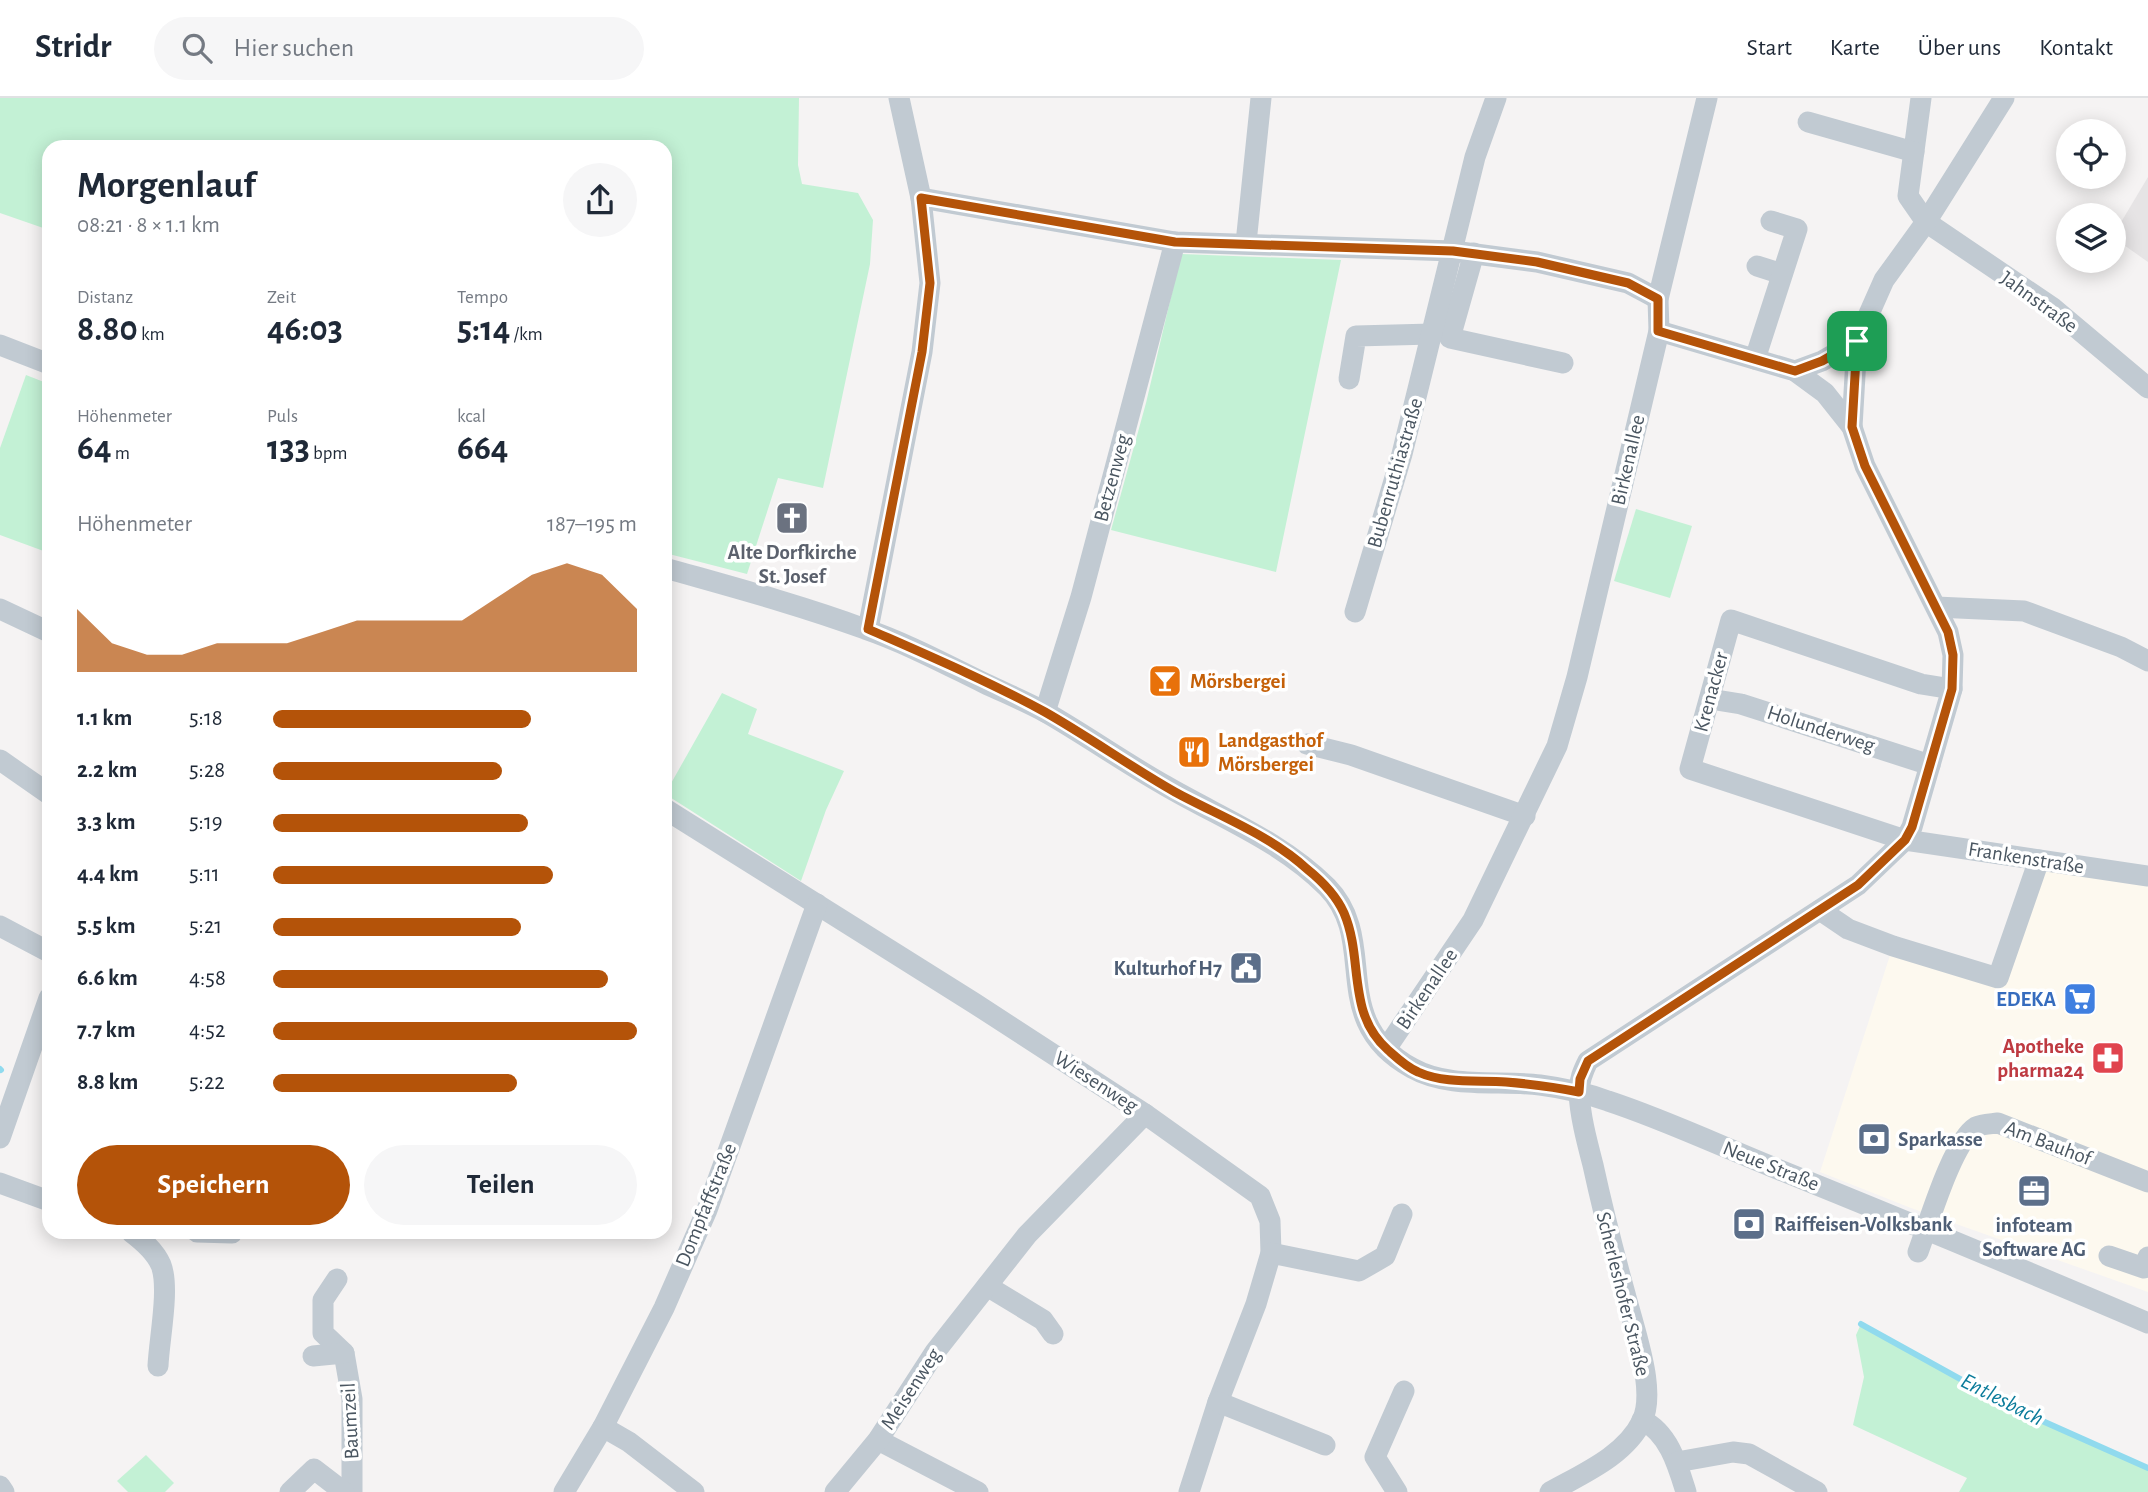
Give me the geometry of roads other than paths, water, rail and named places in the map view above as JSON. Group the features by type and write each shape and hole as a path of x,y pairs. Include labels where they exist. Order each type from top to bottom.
{"street":[{"path":"868,629 922,352 930,283 921,198 899,98"},
{"path":"1246,243 1261,98"},
{"path":"1496,98 1475,157 1450,338 1563,363"},
{"name":"Birkenallee","path":"1386,1049 1473,920 1557,746 1577,677 1658,331 1658,299 1707,98"},
{"path":"1921,98 1908,196 1926,222"},
{"path":"1852,427 1857,341 1884,280 1926,222 2004,98"},
{"path":"1808,122 1914,152"},
{"path":"921,198 1175,242 1463,252 1537,262 1628,283 1658,299"},
{"path":"1755,359 1797,229 1771,221"},
{"name":"Jahnstraße","path":"1926,222 2053,308 2148,388"},
{"name":"Betzenweg","path":"1045,712 1081,597 1175,242"},
{"name":"Bubenruthiastraße","path":"1355,612 1402,454 1432,334 1463,252"},
{"path":"1757,266 1782,274"},
{"path":"1579,1092 1580,1079 1588,1061 1858,885 1905,840 1912,827 1952,689 1953,655 1948,632 1865,466 1852,427 1825,393 1795,371 1658,331"},
{"path":"1349,379 1356,335 1432,334"},
{"path":"1795,371 1822,361 1857,341"},
{"path":"0,345 42,361"},
{"name":"Neue Straße","path":"672,570 774,598 868,629 918,650 1045,712 1125,763 1278,848 1306,867 1332,892 1344,912 1352,937 1362,1014 1369,1029 1386,1049 1417,1072 1442,1079 1543,1085 1579,1092 1633,1110 1927,1229 2148,1323"},
{"path":"1937,607 2024,611 2121,647 2148,661"},
{"path":"0,609 42,629"},
{"name":"Krenacker","path":"1905,840 1690,769 1731,620 1921,684 1952,689"},
{"name":"Holunderweg","path":"1710,699 1741,704 1930,765"},
{"path":"1307,744 1351,755 1525,816"},
{"path":"0,760 42,788"},
{"name":"Wiesenweg","path":"672,813 1144,1114 1260,1196 1270,1221 1271,1253 1256,1304 1218,1402 1189,1492"},
{"name":"Frankenstraße","path":"1905,840 2148,876"},
{"path":"1820,910 1848,929 1893,946 1998,978 2039,860"},
{"name":"Dompfaffstraße","path":"564,1492 603,1427 664,1308 707,1210 817,904"},
{"path":"0,926 42,948"},
{"path":"0,1138 42,1018"},
{"name":"Scherleshofer Straße","path":"1579,1092 1601,1203 1641,1353 1646,1401 1642,1420"},
{"name":"Meisenweg","path":"835,1492 878,1440 935,1352 1027,1235 1144,1114"},
{"name":"Am Bauhof","path":"1917,1252 1954,1156 1966,1135 1978,1126 1998,1123 2148,1182"},
{"path":"0,1183 42,1198"},
{"path":"1271,1253 1359,1271 1385,1256 1402,1214"},
{"path":"140,1239 148,1245 162,1266 164,1301 159,1366"},
{"path":"2109,1256 2144,1268 2148,1257"},
{"name":"Baumzeil","path":"337,1279 323,1300 323,1333 344,1353 359,1399 352,1492"},
{"path":"987,1286 1043,1320 1053,1335"},
{"path":"313,1356 344,1353"},
{"path":"1397,1492 1375,1457 1404,1391"},
{"path":"1218,1402 1325,1445"},
{"path":"1550,1492 1595,1472 1629,1439 1642,1420 1656,1427 1676,1462 1686,1492"},
{"path":"603,1427 629,1442 694,1492"},
{"path":"878,1440 978,1492"},
{"path":"1676,1462 1733,1452 1749,1454 1817,1492"},
{"name":"Baumzeil","path":"290,1492 314,1469 344,1492"},
{"path":"0,1486 4,1492"}],"waterway":[{"name":"Entlesbach","path":"1861,1324 2011,1407 2148,1468"}],"place":[{"name":"Alte Dorfkirche St. Josef","path":"792,518"},
{"name":"Mörsbergei","path":"1165,681"},
{"name":"Landgasthof Mörsbergei","path":"1194,752"},
{"name":"Kulturhof H7","path":"1246,968"},
{"name":"EDEKA","path":"2080,999"},
{"name":"Apotheke pharma24","path":"2108,1058"},
{"name":"Sparkasse","path":"1874,1139"},
{"name":"infoteam Software AG","path":"2034,1191"},
{"name":"Raiffeisen-Volksbank","path":"1749,1224"}]}
